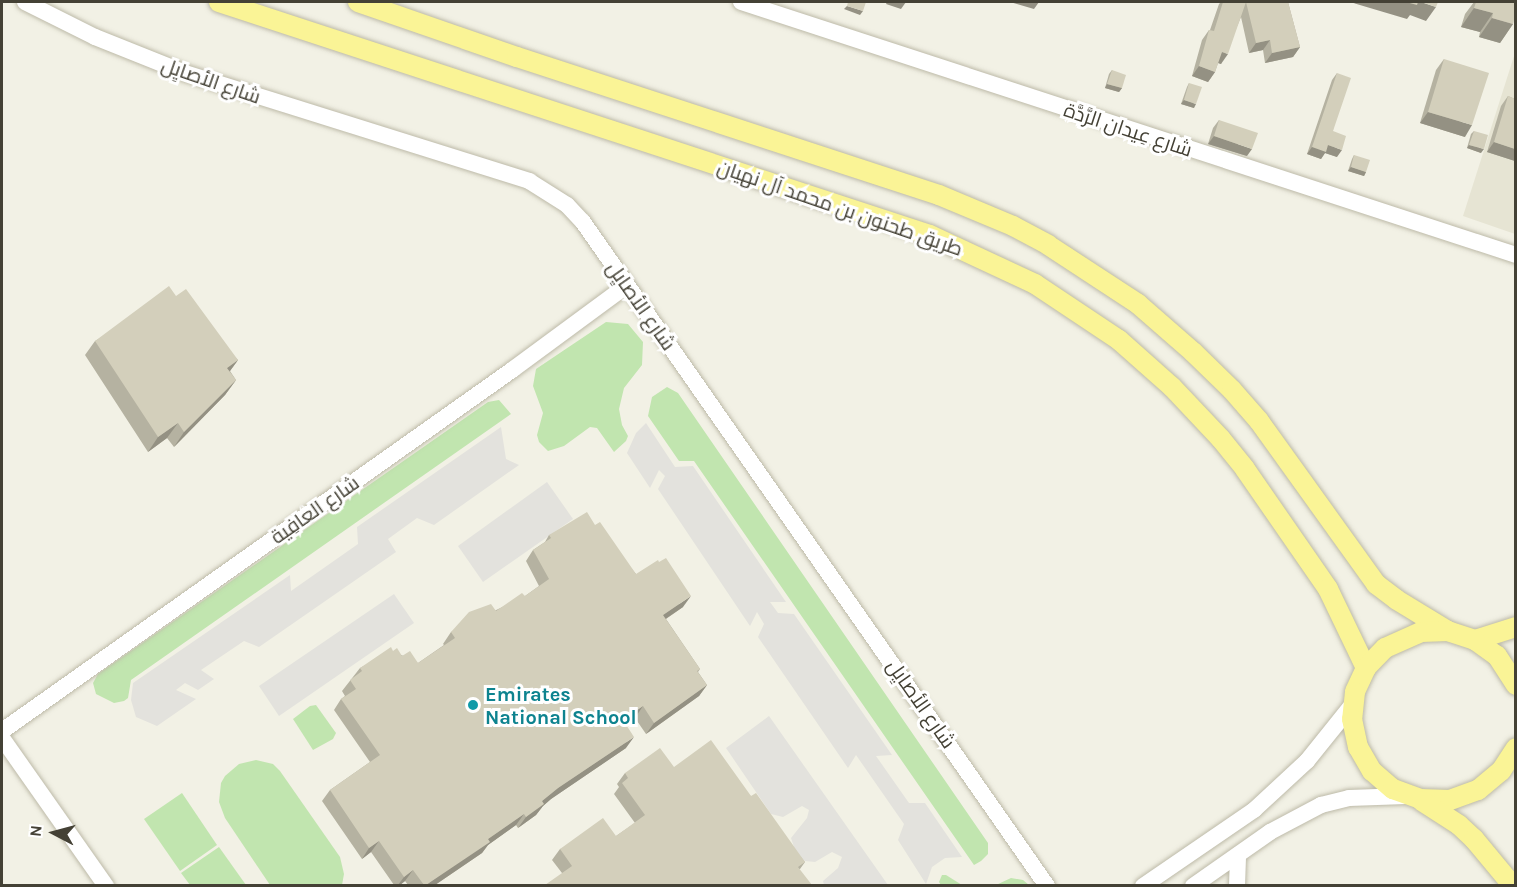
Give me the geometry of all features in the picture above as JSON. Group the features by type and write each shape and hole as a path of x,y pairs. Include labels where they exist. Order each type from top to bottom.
{"main road":[{"name":"طريق طحنون بن محمد آل نهيان","path":"219,2 920,232 968,251 1035,284 1119,340 1172,387 1221,439 1245,469 1328,589 1366,668"},
{"name":"طريق طحنون بن محمد آل نهيان","path":"358,2 939,195 1013,226 1047,245 1138,304 1193,352 1232,390 1258,421 1376,584 1396,600 1448,632"},
{"path":"1475,640 1515,627"},
{"path":"1513,885 1459,825 1382,781 1364,760 1354,733 1352,705 1366,668 1385,648 1408,636 1428,631 1448,632 1475,640 1497,656 1515,686"},
{"path":"1413,797 1450,800 1478,790 1502,771 1515,748"}],"street":[{"name":"شارع الأصايِل","path":"25,2 95,37 185,73 529,181 558,198 583,222 1047,885"},
{"name":"شارع عِيدان الرَّدَّة","path":"741,2 1515,255"},
{"name":"شارع العافِية","path":"2,731 512,370 626,286"},
{"path":"1143,885 1261,804 1307,761 1352,705"},
{"path":"2,738 106,885"},
{"path":"1195,884 1270,831 1321,805 1349,798 1413,797"},
{"path":"1237,885 1238,855"},
{"path":"1195,884 1217,885"}],"shaded area":[{"path":"1515,53 1515,234 1463,216"},
{"path":"646,423 675,467 693,466 786,602 770,602 778,613 794,614 892,755 876,756 909,803 925,803 962,857 945,858 932,867 926,884 898,840 904,824 856,755 848,768 758,637 764,624 757,612 750,626 658,489 665,476 659,470 650,488 627,453 636,433"},
{"path":"501,427 506,459 519,465 434,525 417,518 388,539 396,552 259,647 244,641 201,670 214,679 198,690 185,683 176,690 196,699 157,726 136,717 131,700 133,683 290,575 291,591 358,544 357,527"},
{"path":"547,482 573,519 483,582 458,546"},
{"path":"394,594 414,623 279,716 259,686"},
{"path":"769,716 888,885 824,885 823,881 838,868 842,857 832,852 815,862 805,861 797,856 791,838 807,818 809,810 802,806 783,817 771,814 726,748"}],"green space":[{"path":"606,322 628,324 643,342 642,365 624,388 619,409 622,425 628,436 626,441 614,452 597,428 590,427 564,446 548,451 539,442 537,435 543,413 533,386 536,369"},
{"path":"667,387 678,393 988,843 988,854 981,861 974,865 694,461 679,461 648,416 652,397"},
{"path":"499,400 511,414 131,680 128,698 124,701 114,703 96,694 93,683 98,674 488,402"},
{"path":"316,705 336,733 333,739 313,750 293,719 310,706"},
{"path":"256,760 273,764 280,771 340,857 344,874 342,885 270,885 225,818 219,802 221,783 225,776 239,764"},
{"path":"182,793 217,845 180,871 144,819"},
{"path":"219,847 246,885 190,885 181,873"},
{"path":"942,875 962,885 941,885 939,882"},
{"path":"1011,878 1023,880 1029,885 996,885"}],"building":[{"path":"848,2 866,2 863,11 847,6"},
{"path":"1223,2 1246,2 1228,54 1222,52 1215,72 1199,66 1209,30 1214,31"},
{"path":"1246,2 1288,2 1300,47 1272,53 1270,40 1256,43"},
{"path":"1421,2 1438,2 1436,7"},
{"path":"1476,2 1515,2 1513,24 1492,18 1493,13 1474,8"},
{"path":"1444,59 1489,73 1472,125 1428,112"},
{"path":"1112,70 1126,75 1122,88 1107,84"},
{"path":"1337,73 1351,78 1333,131 1346,136 1342,150 1328,145 1326,152 1312,147"},
{"path":"1189,83 1202,87 1196,104 1184,100"},
{"path":"1508,96 1515,99 1515,149 1494,142"},
{"path":"1219,120 1258,133 1252,149 1214,136"},
{"path":"1474,131 1488,135 1484,149 1469,145"},
{"path":"1354,155 1370,160 1366,172 1351,167"},
{"path":"169,286 176,296 186,289 238,360 227,368 236,380 184,432 178,423 158,437 95,341"},
{"name":"Emirates National School","path":"587,512 595,525 600,522 636,574 658,560 659,562 666,558 691,596 663,615 700,669 697,671 707,685 654,723 643,706 623,720 634,737 558,788 542,801 544,804 526,817 524,814 488,839 490,842 426,885 413,870 404,877 379,841 369,848 330,790 380,755 341,699 356,689 350,680 362,671 360,668 391,647 393,651 397,648 402,656 410,651 418,663 455,638 451,632 469,612 491,604 496,611 522,593 525,596 549,579 533,550 551,538 549,535"},
{"name":"Emirates National School","path":"711,740 751,796 756,793 805,862 798,867 812,885 545,885 572,866 560,849 603,818 616,836 645,815 622,783 628,778 625,773 660,748 674,767"}],"place":[{"name":"Emirates National School","path":"473,705"}]}
